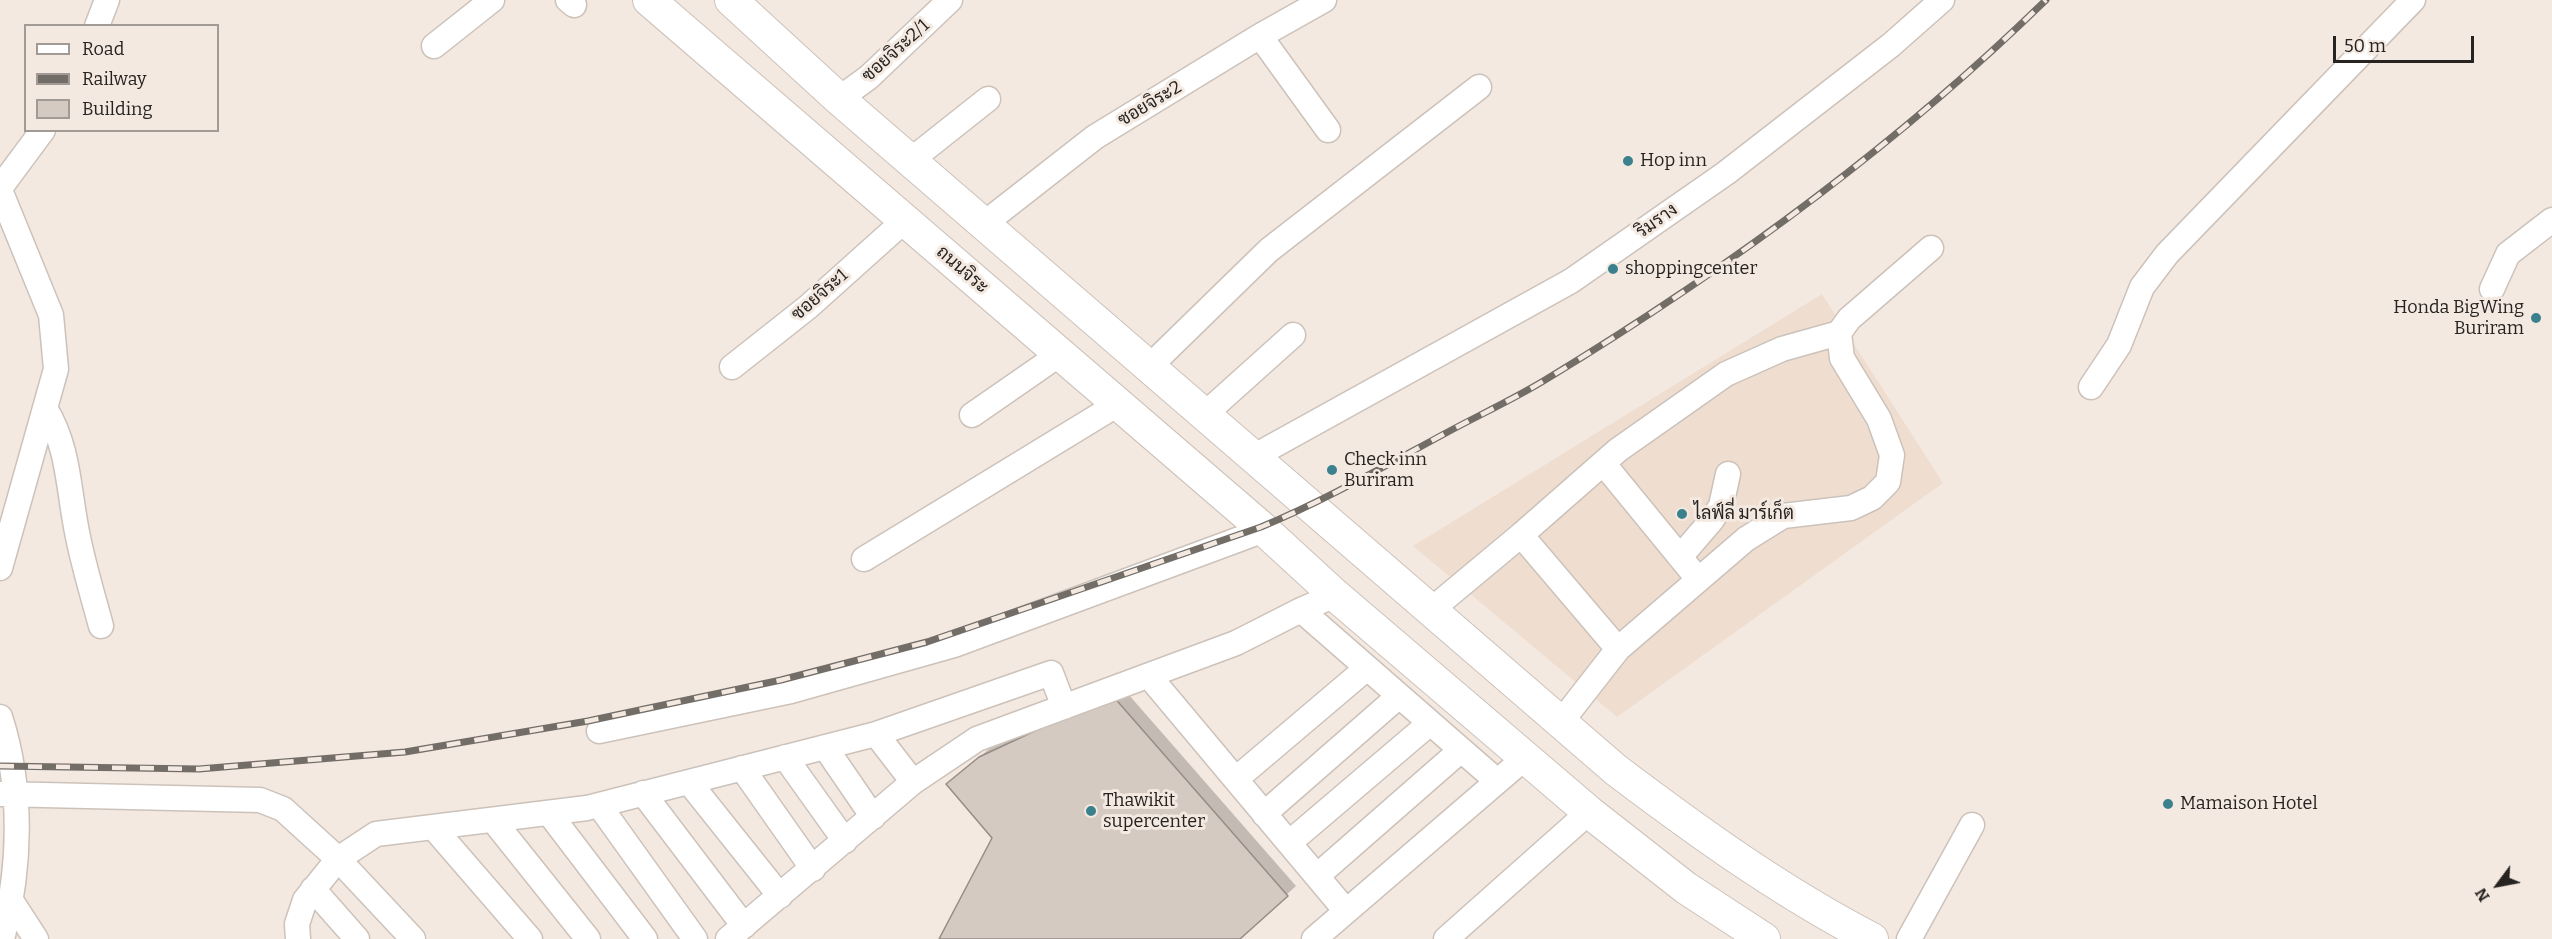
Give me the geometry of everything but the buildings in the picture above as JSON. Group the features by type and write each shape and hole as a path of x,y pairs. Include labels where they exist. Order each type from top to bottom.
{"main road":[{"name":"ถนนจิระ","path":"649,0 1118,404 1335,595 1527,756 1589,812 1686,888 1764,939"},
{"path":"731,0 838,99 985,223 1317,514 1616,770 1717,846 1825,915 1872,939"},
{"path":"1269,535 1317,514"}],"street":[{"path":"98,24 107,0"},
{"path":"434,46 492,0"},
{"name":"ซอยจิระ2/1","path":"838,99 869,76 950,0"},
{"name":"ซอยจิระ2","path":"985,223 1095,137 1260,36 1324,0"},
{"name":"ริมราง","path":"1253,457 1571,281 1726,173 1891,45 1942,0"},
{"path":"2091,387 2119,345 2142,287 2167,254 2413,0"},
{"path":"1260,36 1328,130"},
{"path":"1150,366 1269,250 1479,87"},
{"path":"911,160 988,99"},
{"path":"0,568 56,369 51,315 0,189 42,132"},
{"name":"ซอยจิระ1","path":"732,367 808,307 905,220"},
{"path":"2492,289 2508,255 2552,220"},
{"path":"1431,610 1603,463 1726,374 1782,349 1839,333 1849,319 1930,248"},
{"path":"1561,722 1618,649 1746,539 1783,516 1851,508 1872,498 1888,482 1892,455 1879,419 1842,358 1839,333"},
{"path":"1205,414 1293,335"},
{"path":"972,415 1060,354"},
{"path":"864,559 1118,404"},
{"path":"45,408 57,428 64,453 78,537 101,626"},
{"path":"1603,463 1698,579"},
{"path":"1680,557 1712,521 1721,506 1728,474"},
{"path":"599,731 791,691 954,645 1269,535"},
{"path":"1521,535 1618,649"},
{"path":"643,793 736,932 913,783 977,739 1236,643 1301,609 1335,595"},
{"path":"1301,609 1497,781"},
{"path":"1236,779 1367,668"},
{"path":"298,939 297,924 305,900 313,889 338,859 376,834 599,805 876,734 1051,673 1064,707"},
{"path":"1149,676 1346,911"},
{"path":"1264,814 1399,696"},
{"path":"0,717 5,734 8,868 12,902 2,939"},
{"path":"1289,843 1430,723"},
{"path":"876,734 913,783"},
{"path":"825,747 873,817"},
{"path":"1317,876 1461,750"},
{"path":"1314,939 1527,756"},
{"path":"785,757 845,842"},
{"path":"742,768 813,869"},
{"path":"689,782 780,896"},
{"path":"7,795 260,800 283,809 338,859 413,939"},
{"path":"599,805 695,939"},
{"path":"1459,935 1589,812"},
{"path":"549,813 645,939"},
{"path":"494,820 588,939"},
{"path":"1909,939 1972,825"},
{"path":"433,827 530,939"},
{"path":"313,889 357,939"},
{"path":"12,902 36,939"}],"shaded area":[{"name":"ไลฟ์ลี่ มาร์เก็ต","path":"1822,294 1943,483 1617,717 1413,546"}],"railway":[{"path":"0,766 199,769 405,752 588,721 781,680 927,642 1261,527 1331,495 1520,394 1678,295 1743,251 1869,156 1989,54 2046,0"}],"place":[{"name":"Hop inn","path":"1628,161"},
{"name":"shoppingcenter","path":"1613,269"},
{"name":"Honda BigWing Buriram","path":"2536,318"},
{"name":"Check inn Buriram","path":"1332,470"},
{"name":"ไลฟ์ลี่ มาร์เก็ต","path":"1682,514"},
{"name":"Mamaison Hotel","path":"2168,804"},
{"name":"Thawikit supercenter","path":"1091,811"}]}
